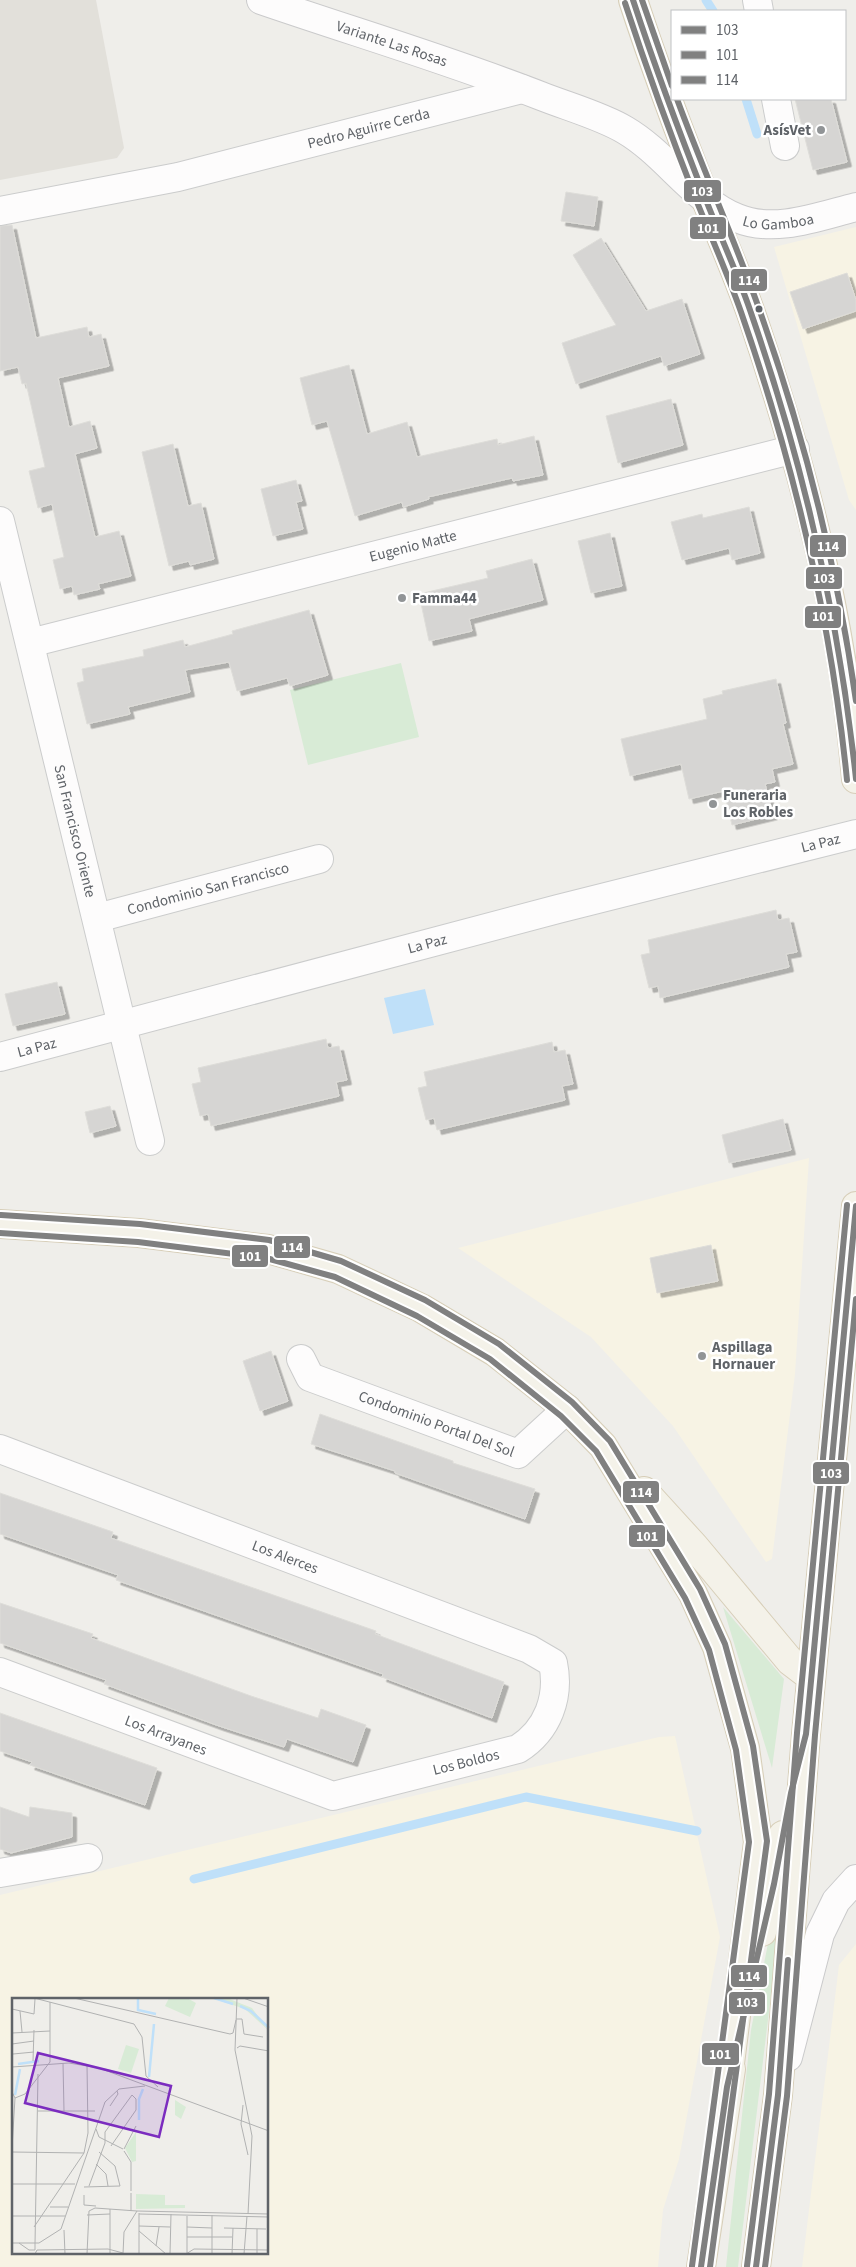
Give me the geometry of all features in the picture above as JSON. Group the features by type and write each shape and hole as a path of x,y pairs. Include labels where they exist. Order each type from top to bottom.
{"main road":[{"path":"634,0 665,92 754,321 795,449 818,541 837,632 852,736 856,779"},
{"path":"756,2267 778,2094 811,1677 856,1206"},
{"path":"0,1224 139,1233 268,1249 338,1269 421,1308 494,1352 567,1410 603,1446 695,1547 790,1661 811,1677"},
{"path":"603,1446 693,1594 717,1647 745,1748 758,1842 701,2267"},
{"path":"726,2086 774,1884 791,1793 806,1734"}],"street":[{"name":"Variante Las Rosas","path":"261,0 522,89"},
{"path":"522,89 624,129 671,165 706,200"},
{"name":"Pedro Aguirre Cerda","path":"0,211 178,177 522,89"},
{"path":"776,100 785,146"},
{"name":"Lo Gamboa","path":"706,200 738,219 762,224 810,218 856,207"},
{"name":"Eugenio Matte","path":"30,643 795,449"},
{"name":"San Francisco Oriente","path":"0,521 124,1025 150,1141"},
{"name":"La Paz","path":"0,1057 549,912 856,834"},
{"name":"Condominio San Francisco","path":"97,918 319,859"},
{"name":"Condominio Portal Del Sol","path":"301,1359 310,1376 518,1454 567,1410"},
{"name":"Los Alerces","path":"0,1449 529,1649 553,1663 556,1680"},
{"name":"Los Arrayanes","path":"0,1672 333,1796"},
{"name":"Los Boldos","path":"333,1796 518,1749 532,1740 540,1731 550,1711 556,1680"},
{"path":"0,1873 88,1858"},
{"path":"778,2094 820,1934 836,1901 856,1879"}],"shaded area":[{"path":"0,0 96,0 124,148 117,158 0,180"},
{"path":"856,227 856,510 849,500 774,247"},
{"name":"Aspillaga Hornauer","path":"809,1158 795,1374 772,1559 766,1562 673,1426 591,1337 458,1248"},
{"path":"675,1736 720,1937 679,2159 663,2210 658,2267 0,2267 0,1895 659,1737"},
{"path":"856,1944 856,2267 802,2267 839,1965"}],"green space":[{"path":"401,663 419,737 308,765 290,690"},
{"path":"723,1607 784,1679 772,1768"},
{"path":"771,1928 779,1929 738,2267 726,2267 751,2030"}],"water":[{"path":"425,989 434,1025 393,1034 384,998"}],"building":[{"name":"AsísVet","path":"795,100 831,100 847,162 813,170"},
{"path":"566,192 598,197 594,226 561,221"},
{"path":"12,225 36,338 87,327 89,337 101,334 109,366 58,378 69,427 90,421 97,448 75,454 95,537 119,531 131,576 98,584 100,589 74,595 72,586 60,589 53,560 64,557 52,504 38,508 29,471 45,467 26,383 22,384 18,367 0,371 0,226"},
{"path":"601,238 646,311 682,299 700,354 664,366 661,356 576,384 562,343 616,325 573,255"},
{"path":"847,273 856,300 856,311 803,329 790,292"},
{"path":"349,365 367,434 407,422 417,457 497,439 498,445 534,436 543,475 513,481 512,478 428,497 429,499 403,507 402,502 355,516 327,421 312,425 300,378"},
{"path":"671,399 683,445 618,463 606,416"},
{"path":"173,444 188,506 201,503 214,559 190,565 189,561 169,566 142,452"},
{"path":"296,480 302,501 296,502 303,529 273,536 261,489"},
{"path":"749,507 760,553 732,560 729,548 682,560 671,522 702,514 703,518"},
{"path":"610,533 622,586 591,593 578,541"},
{"path":"532,559 543,600 469,619 472,631 429,641 419,594 488,578 486,571"},
{"path":"309,610 328,675 290,686 287,678 237,691 229,662 185,670 190,692 128,707 130,714 87,724 77,683 84,681 82,669 144,656 143,650 183,640 185,647 233,634 232,631"},
{"path":"776,679 786,723 783,724 793,764 772,769 775,782 765,784 773,815 732,825 724,791 689,799 681,764 630,776 621,739 707,719 703,699 723,694 722,691"},
{"path":"776,910 778,920 789,918 797,952 786,954 789,967 660,998 658,986 649,988 641,955 650,953 648,940"},
{"path":"57,982 65,1014 13,1026 5,994"},
{"path":"326,1039 328,1048 339,1046 347,1080 336,1082 339,1096 211,1126 208,1114 200,1116 192,1084 201,1082 198,1068"},
{"path":"552,1042 554,1052 565,1050 573,1084 562,1086 565,1100 437,1130 434,1118 426,1120 418,1088 427,1086 424,1072"},
{"path":"110,1106 116,1126 90,1133 85,1112"},
{"path":"783,1119 791,1150 729,1163 722,1135"},
{"path":"711,1245 718,1281 657,1293 650,1258"},
{"path":"271,1351 288,1401 260,1411 243,1361"},
{"path":"320,1414 453,1461 453,1463 535,1489 525,1519 395,1473 395,1471 311,1444"},
{"path":"0,1493 113,1532 111,1538 376,1631 375,1634 504,1682 492,1718 382,1677 383,1674 116,1580 118,1575 0,1534"},
{"path":"0,1603 93,1634 91,1638 251,1696 318,1718 321,1709 366,1725 353,1762 287,1739 284,1747 219,1726 104,1684 106,1680 0,1643"},
{"path":"0,1713 157,1768 145,1805 30,1765 32,1762 0,1751"},
{"path":"0,1807 29,1817 30,1807 72,1813 72,1837 11,1853 0,1849"}],"waterway":[{"path":"706,0 712,10"},
{"path":"746,100 757,134"},
{"path":"194,1879 526,1797 697,1831"}],"transit line":[{"name":"103","path":"633,0 677,125 745,296 787,425 829,600 840,659 856,779"},
{"name":"114","path":"642,0 671,83"},
{"name":"101","path":"625,3 678,152 731,284 778,427 808,543 820,602 840,720 847,780"},
{"name":"114","path":"677,100 757,303 774,351 804,450 817,499 839,600 856,701"},
{"name":"114","path":"747,2266 769,2094 797,1733 847,1205"},
{"name":"103","path":"701,2267 727,2087 774,1884 791,1793 806,1734 856,1206"},
{"name":"114","path":"1,1215 140,1224 269,1240 341,1261 425,1300 499,1344 572,1402 610,1441 700,1589 725,1644 753,1746 767,1841 710,2267"},
{"name":"101","path":"0,1233 138,1242 266,1258 335,1277 417,1316 490,1359 561,1416 596,1451 685,1598 709,1650 736,1750 749,1842 692,2266"},
{"name":"101","path":"765,2267 787,2096 815,1735 856,1299"},
{"name":"103","path":"756,2267 778,2095 788,1960"}],"place":[{"name":"AsísVet","path":"821,130"},
{"name":"Famma44","path":"402,598"},
{"name":"Funeraria Los Robles","path":"713,804"},
{"name":"Aspillaga Hornauer","path":"702,1356"}]}
